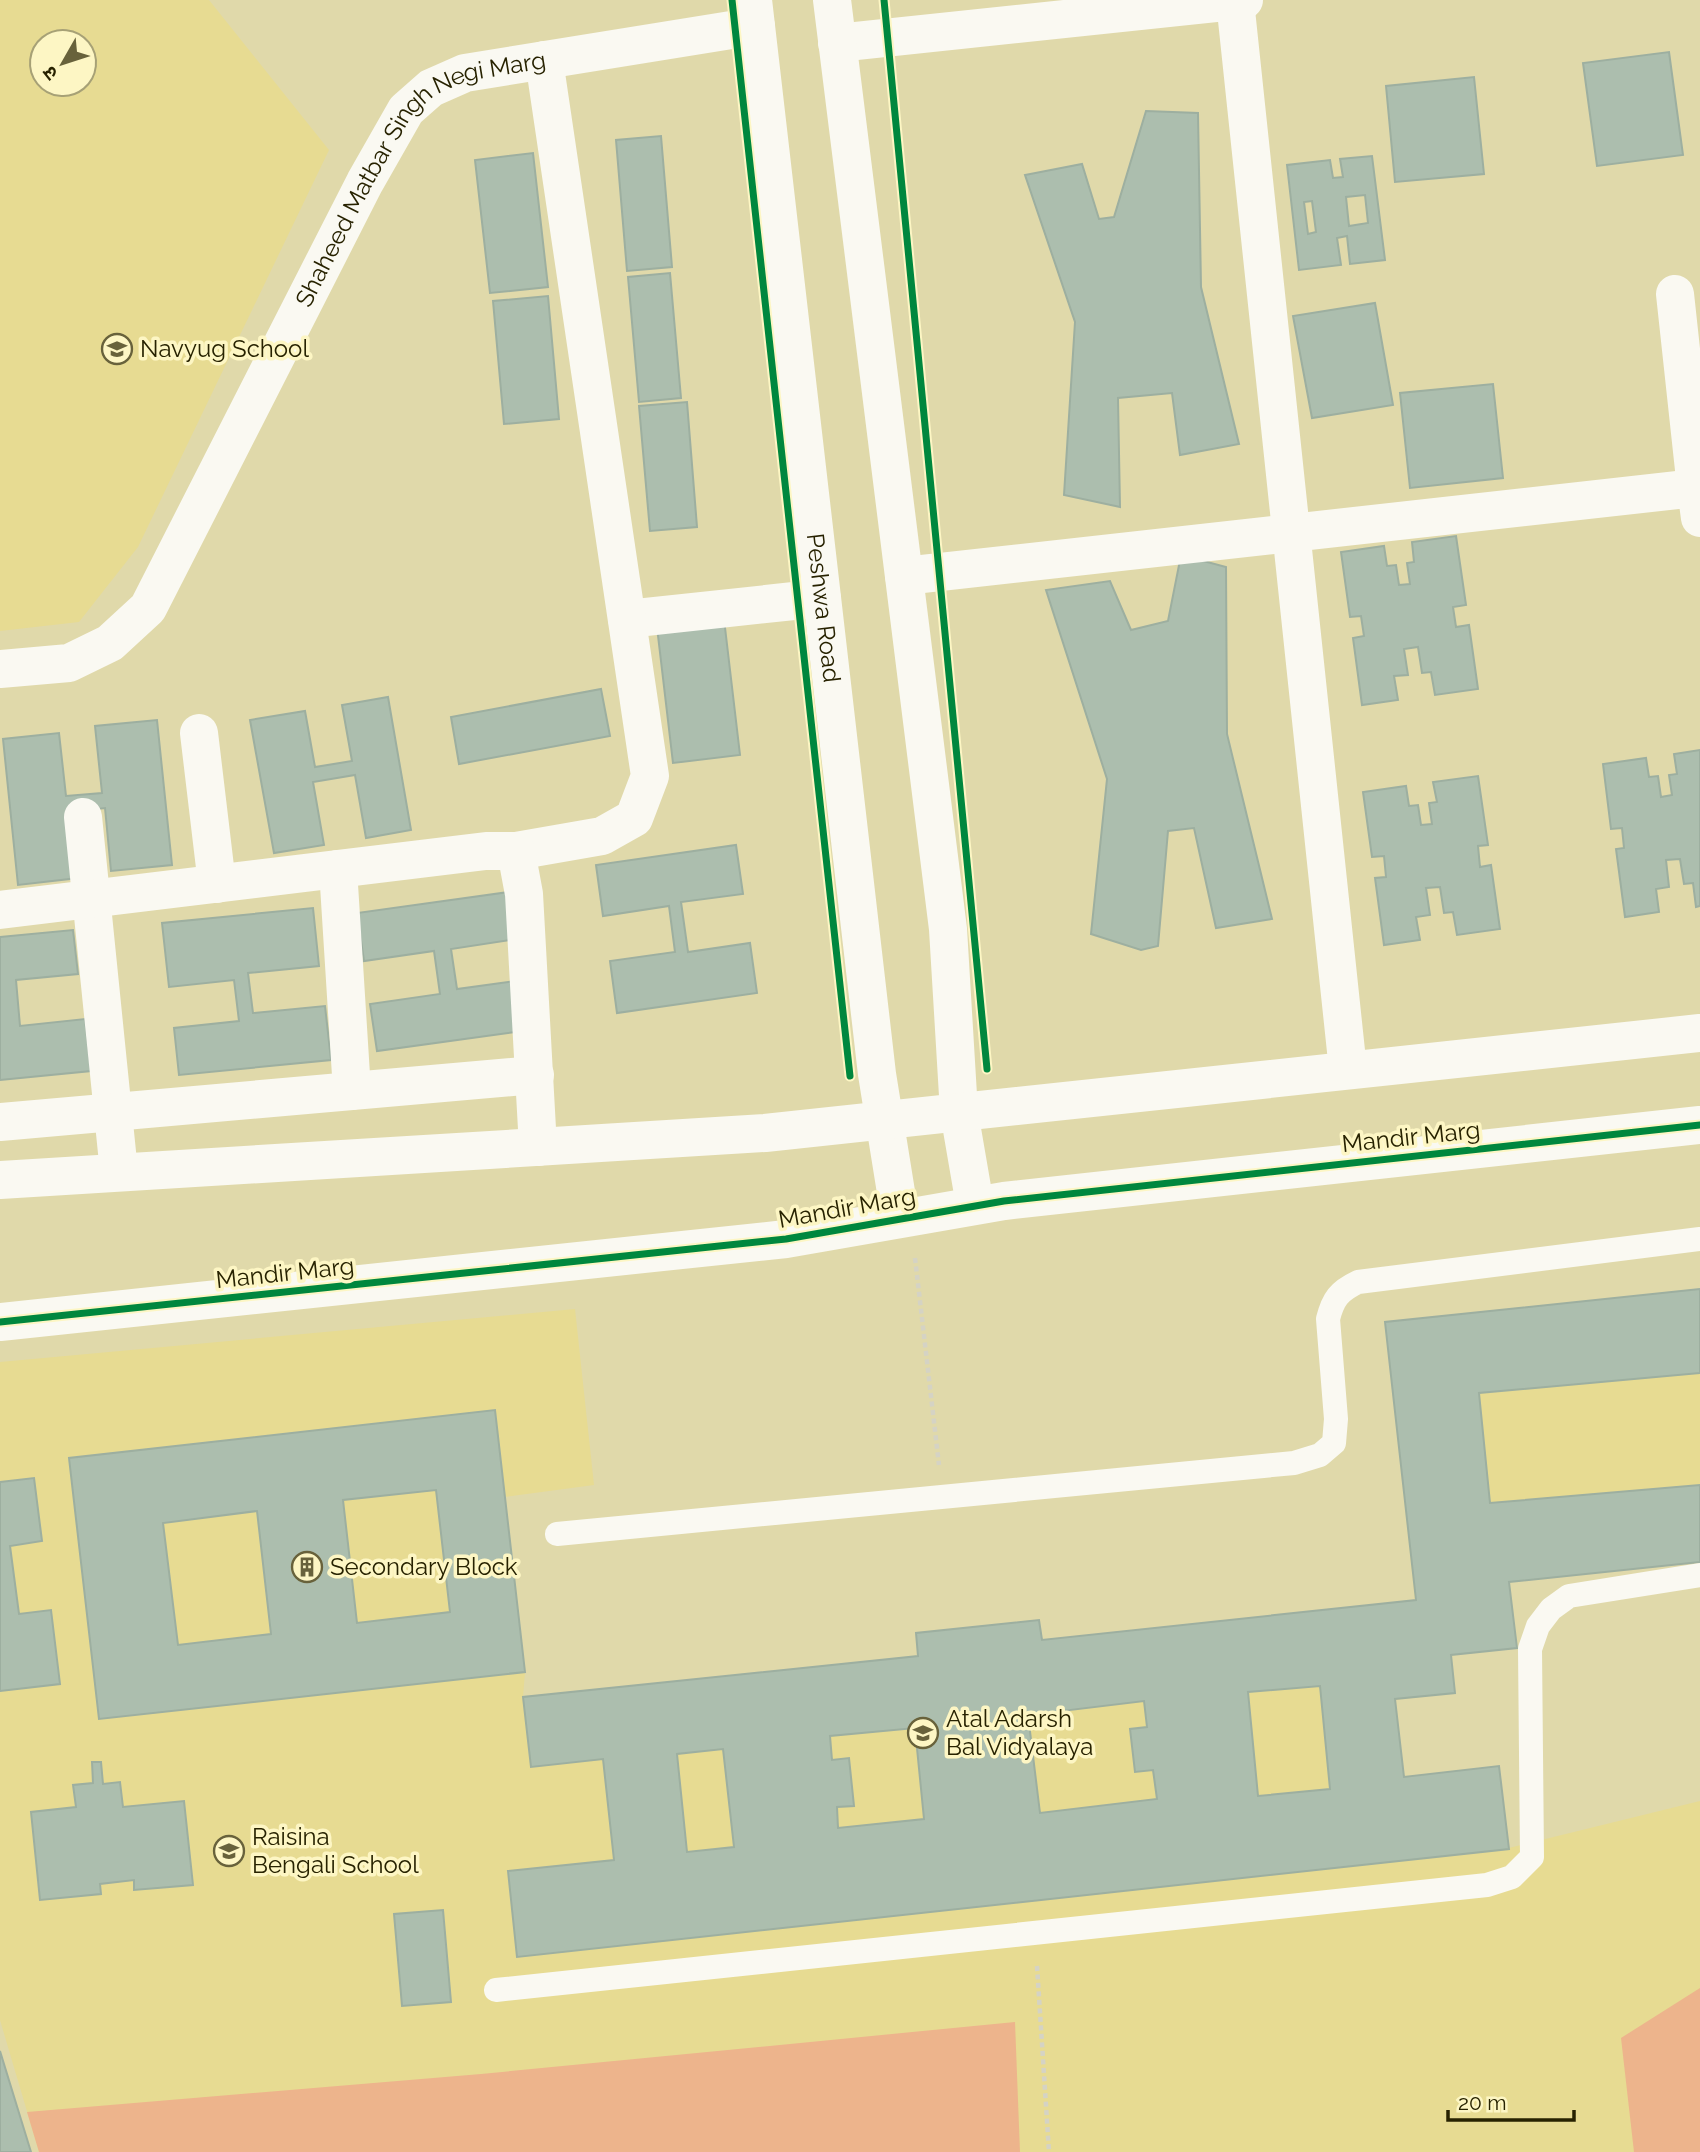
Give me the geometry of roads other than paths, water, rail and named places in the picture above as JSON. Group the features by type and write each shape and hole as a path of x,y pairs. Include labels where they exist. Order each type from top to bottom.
{"street":[{"path":"832,0 948,929 959,1112 975,1205"},
{"path":"837,43 1244,0"},
{"path":"1235,1 1348,1070"},
{"name":"Shaheed Matbar Singh Negi Marg","path":"0,669 69,663 110,643 148,608 365,182 406,110 431,88 465,73 544,60 755,13"},
{"name":"Peshwa Road","path":"755,13 883,1120 900,1217"},
{"path":"0,910 486,851 516,851 602,836 634,818 650,776 544,60"},
{"path":"904,576 1292,533 1698,503 1675,294"},
{"path":"627,619 822,598"},
{"path":"199,733 217,884"},
{"path":"83,817 119,1172"},
{"path":"516,851 524,894 538,1147"},
{"path":"338,869 352,1091"},
{"path":"0,1180 765,1133 1700,1033"},
{"path":"0,1122 536,1075"},
{"name":"Mandir Marg","path":"0,1322 786,1239 975,1205 1700,1125"}],"lane":[{"path":"557,1534 1294,1462 1320,1455 1334,1443 1336,1419 1328,1319 1332,1304 1341,1290 1358,1282 1700,1239"},
{"path":"496,1990 1035,1930 1487,1885 1512,1877 1532,1857 1530,1649 1538,1626 1551,1609 1569,1596 1700,1575"}],"place":[{"name":"Navyug School","path":"117,349"},
{"name":"Secondary Block","path":"307,1567"},
{"name":"Atal Adarsh Bal Vidyalaya","path":"923,1733"},
{"name":"Raisina Bengali School","path":"229,1851"}]}
